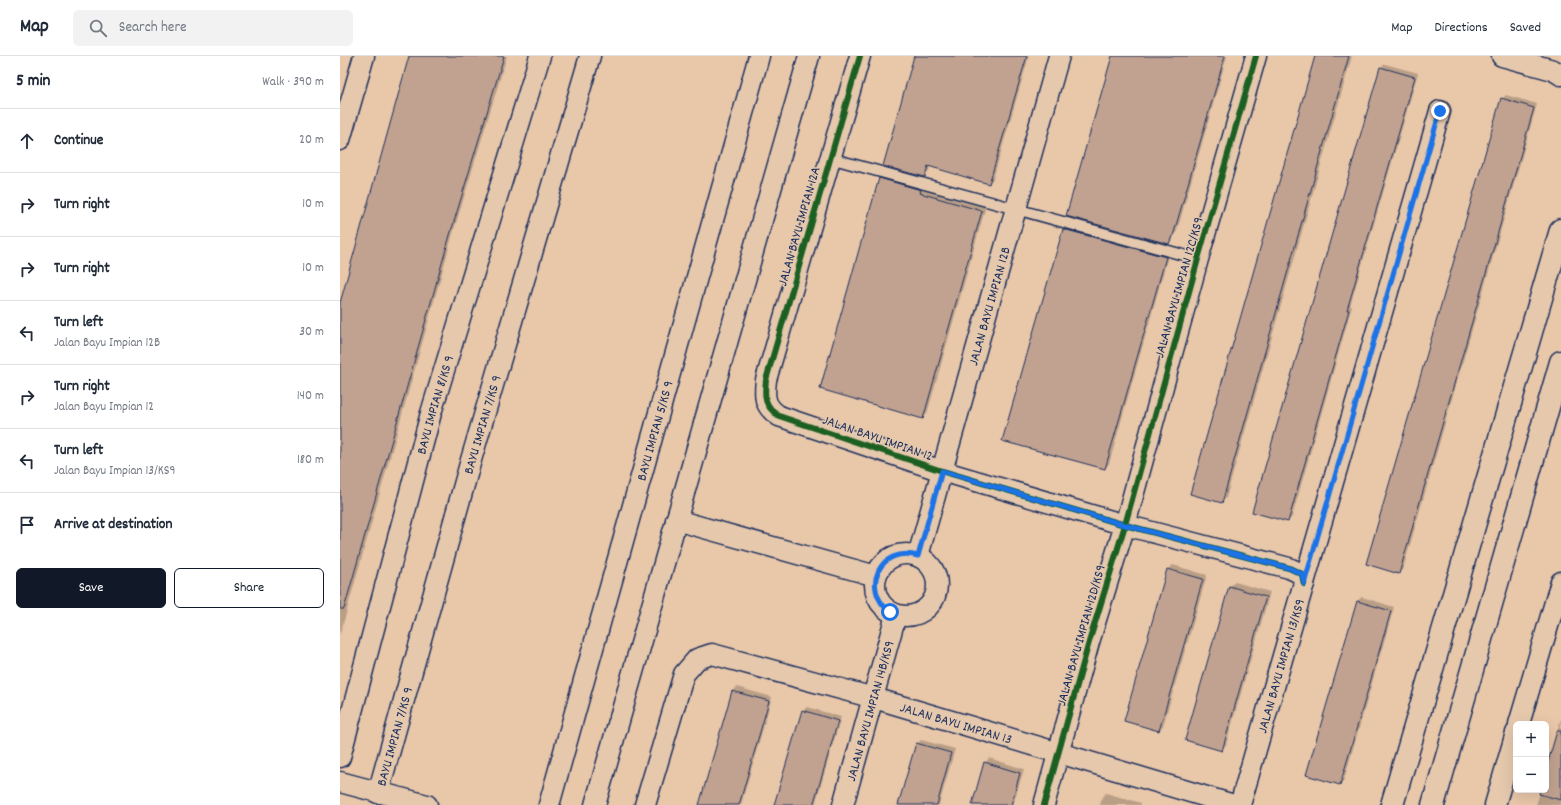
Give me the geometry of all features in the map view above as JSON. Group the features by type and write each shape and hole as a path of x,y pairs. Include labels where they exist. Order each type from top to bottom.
{"street":[{"path":"340,140 364,56"},
{"name":"BAYU IMPIAN 8/KS 9","path":"340,757 431,414 540,56"},
{"name":"BAYU IMPIAN 7/KS 9","path":"378,793 474,453 590,56"},
{"name":"BAYU IMPIAN 5/KS 9","path":"549,805 759,56"},
{"path":"595,805 809,56"},
{"name":"JALAN BAYU IMPIAN 12A","path":"767,403 764,394 766,380 860,56"},
{"name":"JALAN BAYU IMPIAN 12B","path":"918,556 1059,56"},
{"name":"JALAN BAYU IMPIAN 12C/KS9","path":"1125,525 1198,259 1256,56"},
{"path":"1502,56 1558,71"},
{"name":"JALAN BAYU IMPIAN 13/KS9","path":"1240,805 1440,111"},
{"path":"1392,805 1561,230"},
{"path":"1433,805 1561,362"},
{"name":"JALAN BAYU IMPIAN 12","path":"767,403 771,411 779,416 942,471 1125,525 1289,568 1302,574 1304,584"},
{"path":"676,520 876,576"},
{"name":"JALAN BAYU IMPIAN 12D/KS9","path":"1044,805 1089,642 1125,525"},
{"path":"903,554 918,556 928,563 935,572 937,584 936,596 929,606 920,614 908,617 896,615 880,603 875,590 876,576 884,563 893,557 903,554"},
{"path":"1520,721 1561,582"},
{"name":"JALAN BAYU IMPIAN 14B/KS9","path":"843,805 896,615"},
{"name":"JALAN BAYU IMPIAN 13","path":"645,805 684,674 697,659 712,654 874,698 1234,805"},
{"path":"1495,805 1513,743"},
{"path":"340,782 427,805"}],"lane":[{"path":"830,158 1198,259"}],"building":[{"path":"409,56 504,56 450,235 344,609 340,609 340,303"},
{"path":"914,56 1027,56 989,184 928,166 925,177 883,166"},
{"path":"1112,56 1225,56 1173,236 1169,244 1066,216"},
{"path":"1315,56 1349,56 1222,503 1190,494"},
{"path":"1380,67 1415,77 1347,310 1349,310 1288,522 1252,512"},
{"path":"1501,98 1534,108 1399,574 1366,564"},
{"path":"879,178 921,190 920,193 982,211 923,419 820,389"},
{"path":"1063,229 1166,257 1105,469 1002,441"},
{"path":"1167,569 1203,579 1159,731 1124,721"},
{"path":"1229,586 1266,597 1222,751 1185,740"},
{"path":"1357,601 1391,611 1340,785 1306,775"},
{"path":"732,691 769,701 739,805 699,805"},
{"path":"802,710 838,721 821,779 813,805 774,805"},
{"path":"1557,731 1561,731 1561,800 1539,794 1549,793 1549,759"},
{"path":"916,743 951,753 937,805 898,805"},
{"path":"984,762 1020,773 1011,805 972,805"}],"cycle path":[{"path":"860,56 766,380 765,396 770,409 779,416 942,471 1125,525 1289,568 1302,574 1304,584"},
{"path":"1044,805 1089,642 1125,525 1198,259 1256,56"}],"route":[{"path":"890,612 884,608 877,596 875,590 876,576 884,563 893,557 903,554 918,556 942,471 1125,525 1289,568 1302,574 1304,584 1440,111"}]}
